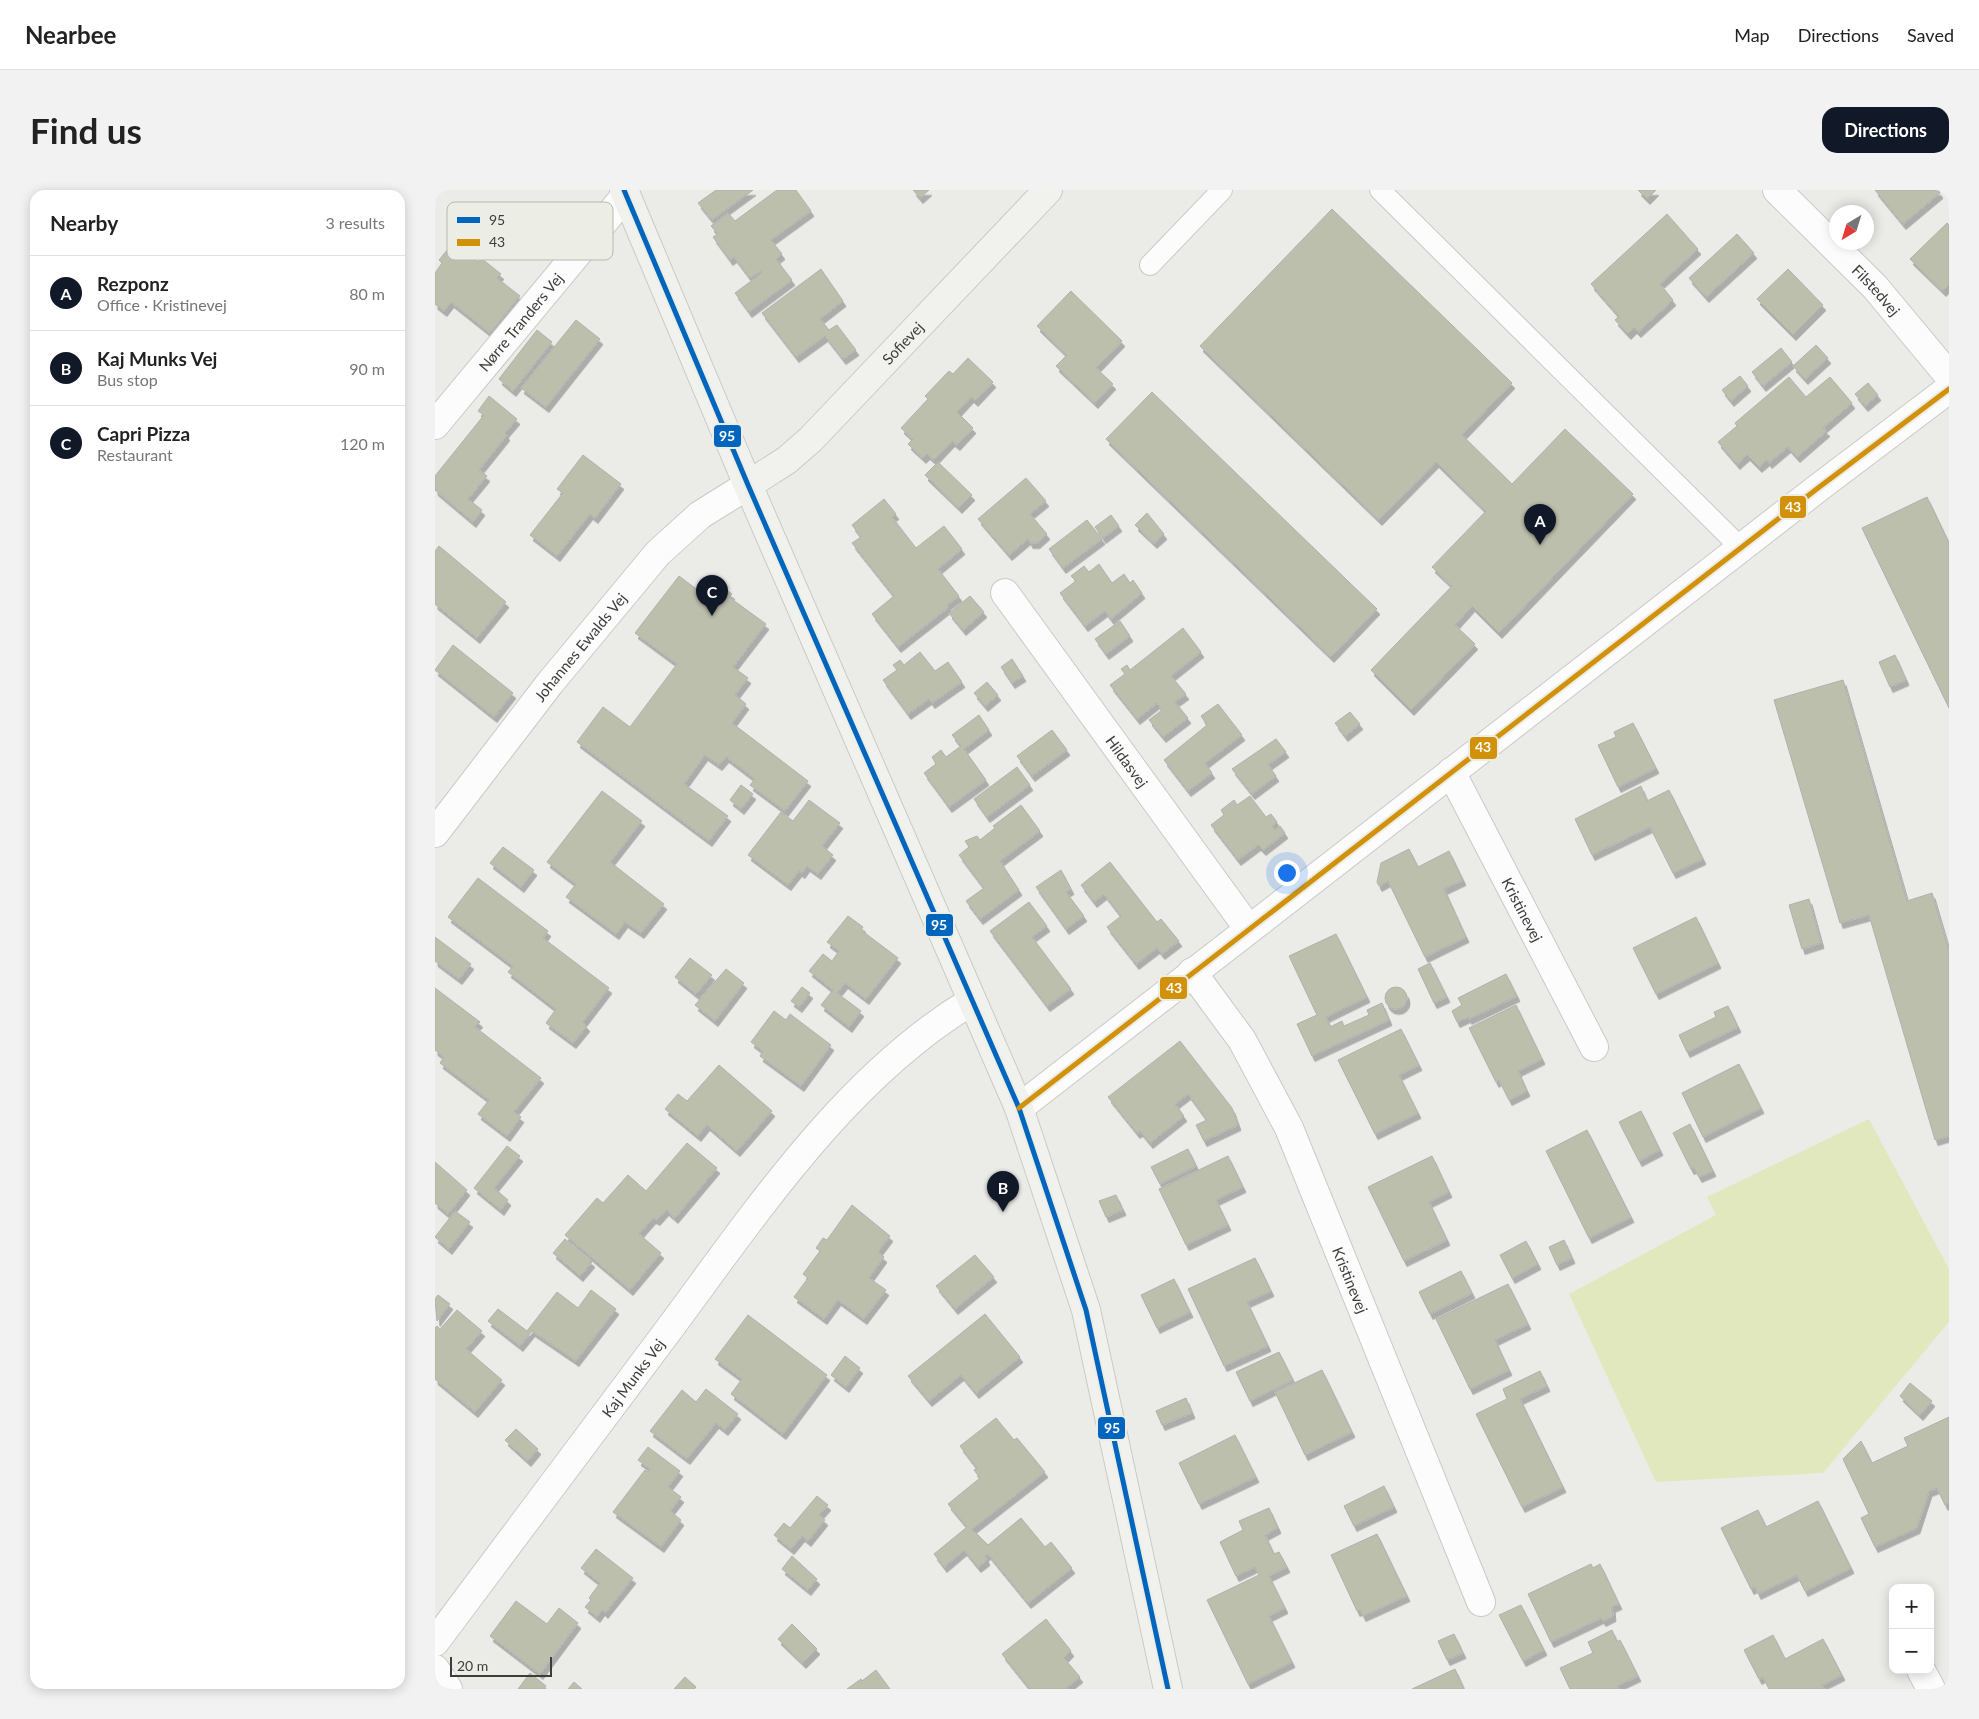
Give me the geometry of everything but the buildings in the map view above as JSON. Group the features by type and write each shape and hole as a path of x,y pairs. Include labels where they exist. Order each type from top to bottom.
{"street":[{"name":"Sofievej","path":"748,485 787,460 811,440 1048,190"},
{"name":"Filstedvej","path":"1777,190 1875,286 1949,376"},
{"name":"Nørre Tranders Vej","path":"613,207 625,192 748,485 1019,1108 1086,1310 1168,1689"},
{"name":"Nørre Tranders Vej","path":"435,425 570,260"},
{"path":"1019,1108 1248,928 1949,389"},
{"name":"Johannes Ewalds Vej","path":"435,833 550,683 658,552 700,514 748,485"},
{"name":"Hildasvej","path":"1005,593 1248,928"},
{"name":"Kristinevej","path":"1451,772 1594,1047"},
{"name":"Kristinevej","path":"1192,972 1242,1040 1289,1128 1481,1602"},
{"name":"Kaj Munks Vej","path":"435,1642 731,1245 804,1152 874,1078 925,1033 972,1001"},
{"path":"435,1669 448,1689"},
{"path":"1923,1674 1931,1689"}],"lane":[{"path":"1150,265 1222,190"},
{"path":"1380,190 1741,548"}],"green space":[{"path":"1869,1119 1949,1269 1949,1322 1823,1473 1656,1482 1569,1294 1716,1215 1707,1197"}],"transit line":[{"name":"95","path":"624,190 748,485 1019,1108 1086,1310 1168,1689"},
{"name":"43","path":"1019,1108 1818,488 1949,389"}],"place":[{"name":"Rezponz","path":"1540,545"},
{"name":"Capri Pizza","path":"712,616"},
{"name":"Kaj Munks Vej","path":"1003,1212"}]}
